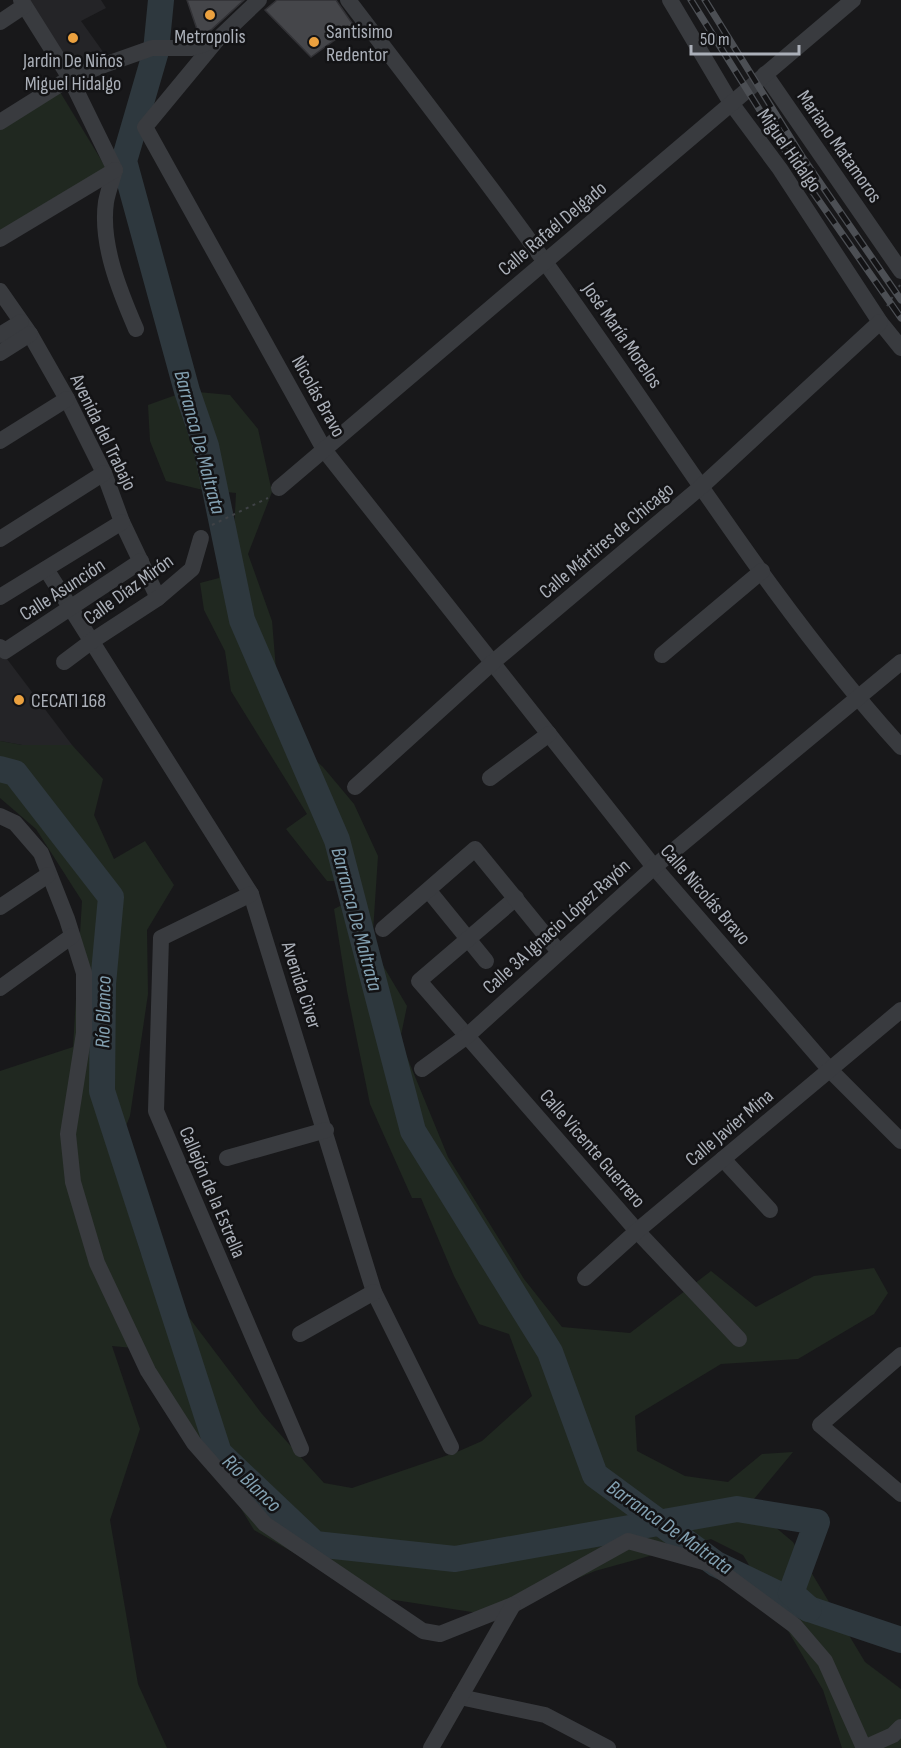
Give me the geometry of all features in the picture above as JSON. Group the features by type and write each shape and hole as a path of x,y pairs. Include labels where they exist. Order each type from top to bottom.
{"street":[{"path":"0,122 70,78 152,48 191,48 217,40 259,0"},
{"name":"José María Morelos","path":"348,0 545,260 762,571 858,699 901,747"},
{"name":"Miguel Hidalgo","path":"670,0 731,103 780,169 880,322 901,348"},
{"name":"Calle Rafaél Delgado","path":"279,488 853,0"},
{"path":"0,22 23,3 70,78 115,170 106,204 108,241 120,292 136,329"},
{"name":"Nicolás Bravo","path":"217,40 145,127 325,451 492,663"},
{"name":"Mariano Matamoros","path":"765,74 901,271"},
{"path":"0,238 115,170"},
{"name":"Avenida del Trabajo","path":"0,291 67,399 104,473 122,522 158,598"},
{"name":"Calle Mártires de Chicago","path":"355,787 492,663 702,486 880,322"},
{"path":"0,335 25,328"},
{"path":"0,353 25,328"},
{"path":"0,441 67,399"},
{"path":"0,539 104,473"},
{"path":"0,597 122,522"},
{"name":"Calle Díaz Mirón","path":"64,662 92,640 158,598 192,569 201,538"},
{"name":"Calle Asunción","path":"2,649 71,608 141,561"},
{"name":"Avenida Civer","path":"46,569 251,894 326,1130 374,1292 451,1447"},
{"path":"662,655 762,571"},
{"name":"Calle 3A Ignacio López Rayón","path":"422,1070 467,1036 654,867 901,662"},
{"name":"Calle Nicolás Bravo","path":"492,663 654,867 830,1070 901,1141"},
{"path":"490,778 549,734"},
{"path":"0,816 15,823 41,853 84,973 84,1032 68,1134 73,1182 97,1263 148,1371 194,1443 265,1524 423,1630 440,1634 513,1605 628,1541 711,1564 795,1626 825,1661 864,1748 893,1735 901,1727"},
{"path":"383,929 475,849 559,952"},
{"path":"0,907 48,875"},
{"path":"429,891 486,961"},
{"name":"Callejón de la Estrella","path":"251,894 161,938 156,1111 301,1449"},
{"path":"468,940 516,898"},
{"path":"0,988 72,936"},
{"name":"Calle Vicente Guerrero","path":"468,940 419,981 637,1231 739,1339"},
{"name":"Calle Javier Mina","path":"585,1278 637,1231 901,1010"},
{"path":"227,1158 326,1130"},
{"path":"723,1159 770,1210"},
{"path":"300,1334 374,1292"},
{"path":"901,1355 820,1425 901,1494"},
{"path":"431,1748 513,1605"},
{"path":"460,1697 545,1715 608,1748"}],"path":[{"path":"880,322 901,283"},
{"path":"213,523 266,500"}],"shaded area":[{"name":"Jardin De Niños Miguel Hidalgo","path":"29,0 101,0 106,8 81,21 106,56 72,69"},
{"path":"60,92 106,168 0,234 0,129"},
{"path":"187,391 230,395 258,429 272,492 248,554 272,621 281,730 323,767 354,804 378,856 372,947 407,1006 400,1040 448,1157 524,1279 562,1327 630,1333 711,1271 756,1307 814,1276 874,1268 888,1293 874,1314 798,1359 721,1364 635,1416 637,1451 685,1476 728,1482 762,1454 793,1452 749,1505 793,1542 865,1662 901,1689 901,1748 842,1748 823,1690 743,1555 711,1539 595,1571 491,1615 369,1596 254,1530 187,1420 133,1348 112,1346 140,1429 110,1520 138,1684 167,1748 0,1748 0,1071 73,1047 82,901 36,829 0,798 0,741 22,745 72,745 103,779 94,815 114,859 145,841 174,885 147,930 148,994 130,1116 112,1160 141,1254 262,1414 324,1483 352,1488 457,1452 482,1441 532,1396 509,1334 479,1324 454,1276 421,1198 412,1198 370,1104 347,991 334,909 346,903 346,881 327,881 286,829 307,814 231,691 225,651 204,610 200,583 219,578 234,533 236,493 199,489 166,481 150,441 148,405"},
{"name":"CECATI 168","path":"0,654 7,659 72,745 22,745 0,741"}],"building":[{"name":"Metropolis","path":"187,0 244,0 211,30 199,35"},
{"name":"Santisimo Redentor","path":"277,0 336,0 354,26 311,57 265,10"}],"waterway":[{"name":"Barranca De Maltrata","path":"161,0 156,51 124,161 187,391 206,446 242,620 337,840 413,1131 550,1352 595,1475 716,1564 809,1609 901,1640"},
{"name":"Río Blanco","path":"0,769 15,773 111,897 103,984 102,1091 219,1453 315,1544 455,1559 737,1509 817,1522 791,1593 809,1609"}],"railway":[{"path":"691,0 794,165 901,318"},
{"path":"705,0 803,158 901,300"}],"place":[{"name":"Metropolis","path":"210,15"},
{"name":"Jardin De Niños Miguel Hidalgo","path":"73,38"},
{"name":"Santisimo Redentor","path":"314,42"},
{"name":"CECATI 168","path":"19,700"}]}
